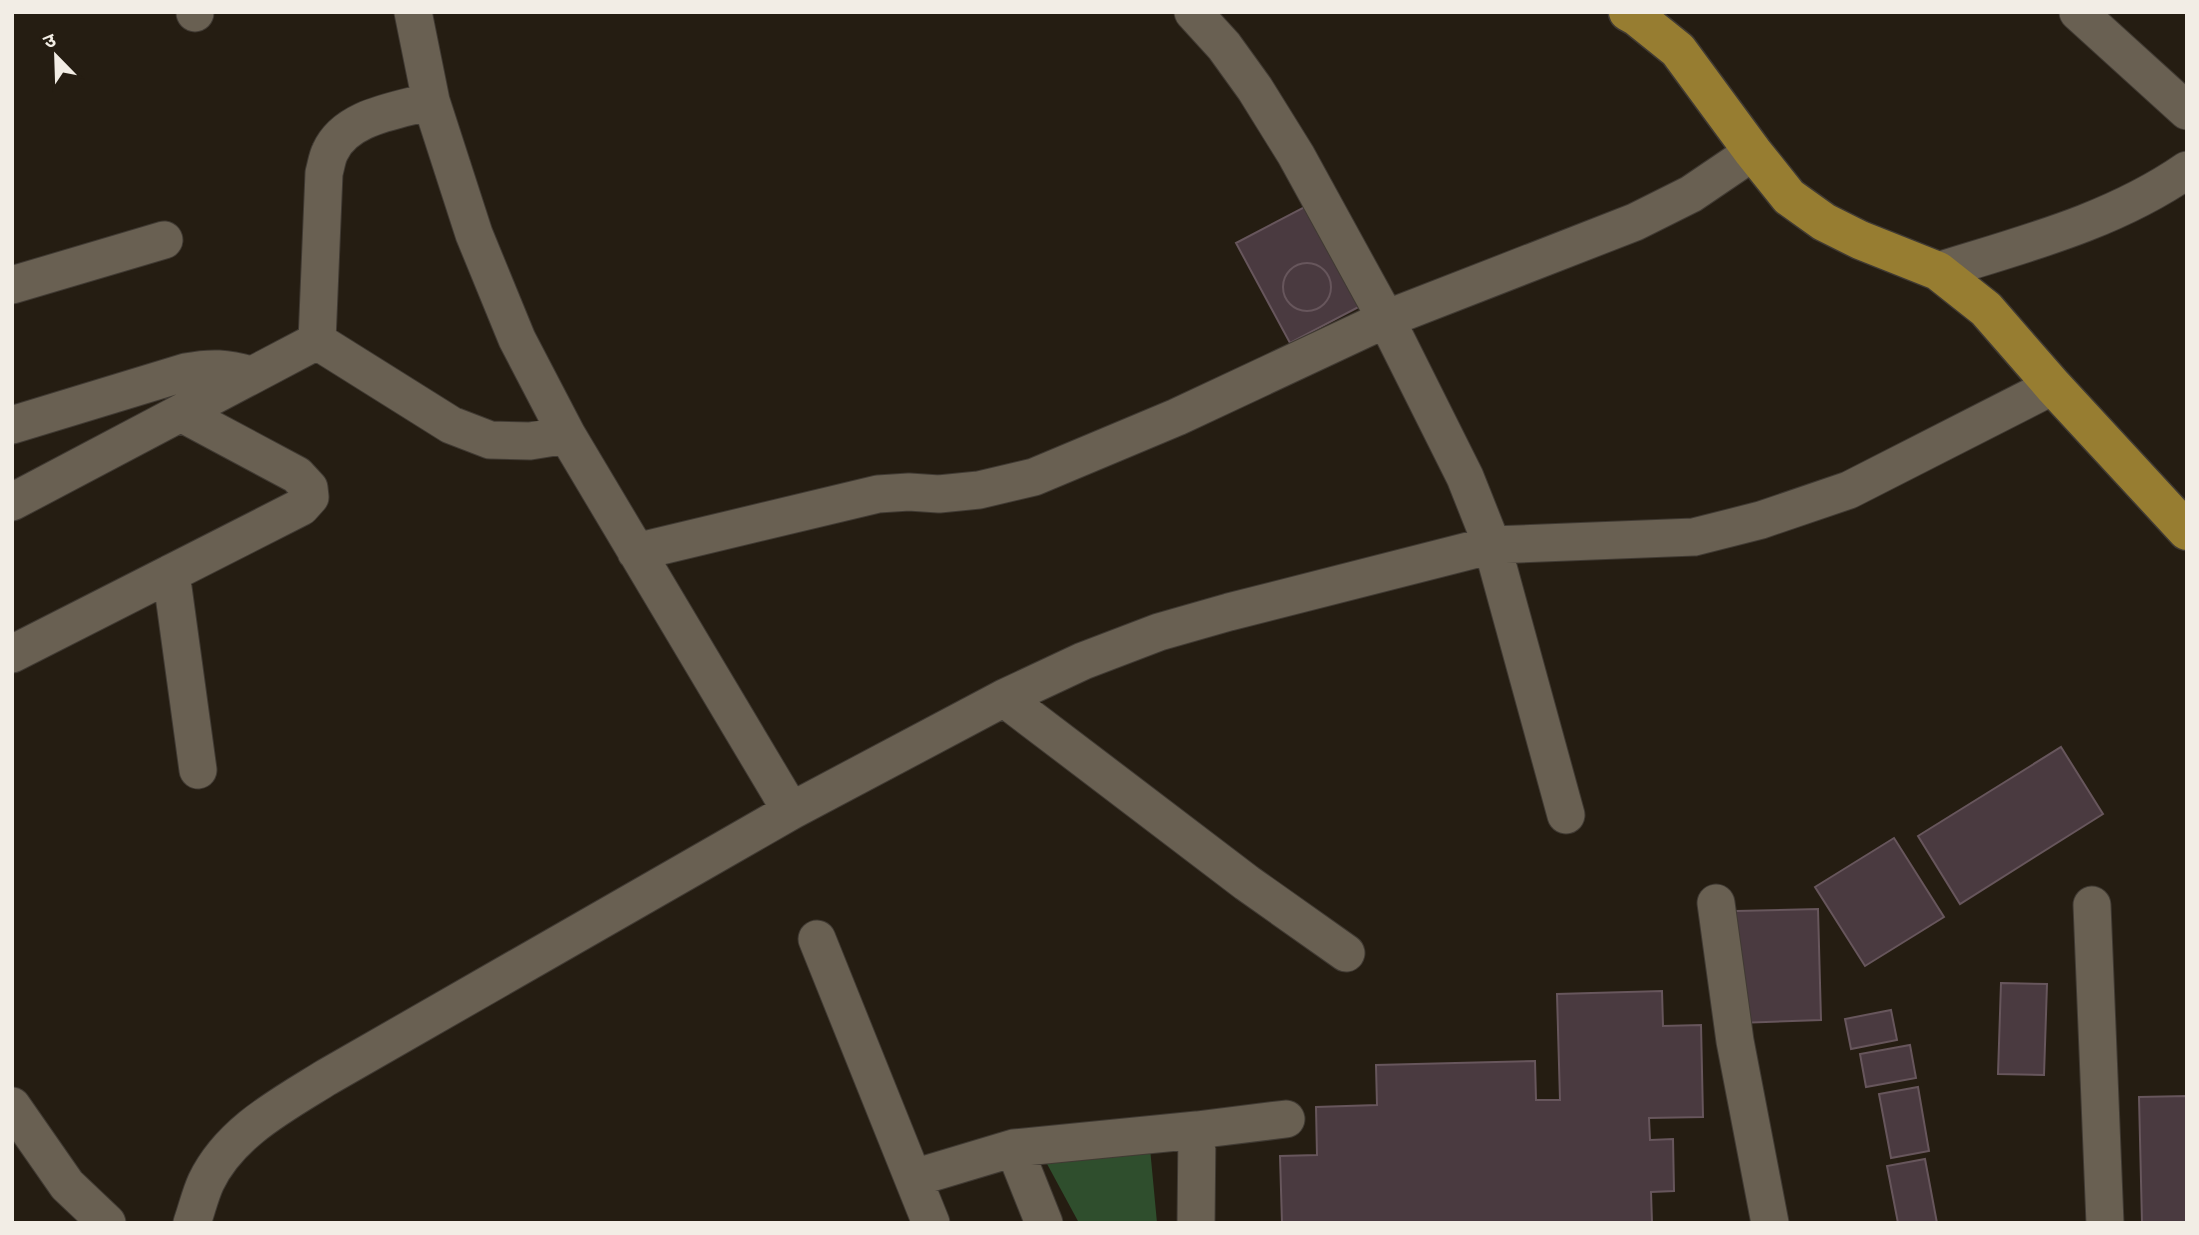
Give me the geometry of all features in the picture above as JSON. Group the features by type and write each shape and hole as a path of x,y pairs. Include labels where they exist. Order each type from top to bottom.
{"main road":[{"path":"1628,12 1678,50 1789,197 1824,222 1860,240 1938,271 1986,309 2187,531"}],"street":[{"path":"413,12 431,101 474,234 517,339 567,435 791,811"},
{"path":"1193,12 1224,46 1255,89 1296,155 1386,319 1465,477 1492,545 1566,815"},
{"path":"2078,12 2187,111"},
{"path":"317,341 324,173 330,151 343,134 359,122 431,101"},
{"path":"636,552 878,494 952,493 979,490 1034,477 1177,417 1386,319 1635,222 1691,194 1753,152"},
{"path":"1938,271 2075,228 2129,203 2187,170"},
{"path":"12,285 164,240"},
{"path":"12,502 317,341"},
{"path":"317,341 451,425 490,440 530,442 567,435"},
{"path":"12,425 186,372 209,368 251,375"},
{"path":"192,1223 206,1181 229,1148 260,1119 327,1077 791,811 1004,698 1083,661 1159,632 1229,611 1492,545 1694,537 1761,520 1849,491 2053,386"},
{"path":"12,654 301,507 310,497 309,488 297,475 181,413"},
{"path":"171,573 198,770"},
{"path":"1004,698 1247,883 1346,953"},
{"path":"1716,903 1735,1041 1770,1223"},
{"path":"2092,905 2105,1223"},
{"path":"817,939 914,1178 921,1220"},
{"path":"12,1106 67,1185 107,1223"},
{"path":"914,1178 1014,1148 1286,1119"},
{"path":"1196,1223 1197,1130"},
{"path":"1014,1148 1044,1223"}],"green space":[{"path":"1150,1148 1157,1223 1079,1223 1046,1162"}],"building":[{"path":"1316,201 1370,301 1290,343 1236,243"},
{"path":"1307,263 1324,270 1331,287 1324,304 1307,311 1290,304 1283,287 1290,270"},
{"path":"2061,747 2103,814 1960,904 1918,836"},
{"path":"1894,838 1944,917 1865,966 1815,887"},
{"path":"1818,909 1821,1020 1738,1023 1736,911"},
{"path":"2001,983 2047,984 2044,1075 1998,1074"},
{"path":"1662,991 1663,1026 1701,1025 1703,1117 1649,1118 1650,1140 1673,1139 1674,1191 1651,1192 1652,1223 1282,1223 1280,1156 1317,1155 1316,1107 1377,1105 1376,1065 1535,1061 1536,1100 1560,1100 1557,994"},
{"path":"1891,1010 1897,1040 1851,1049 1845,1019"},
{"path":"1910,1045 1916,1078 1866,1087 1860,1054"},
{"path":"1918,1087 1929,1151 1891,1158 1879,1094"},
{"path":"2187,1096 2187,1223 2142,1223 2139,1097"},
{"path":"1925,1159 1937,1223 1898,1223 1887,1166"}]}
